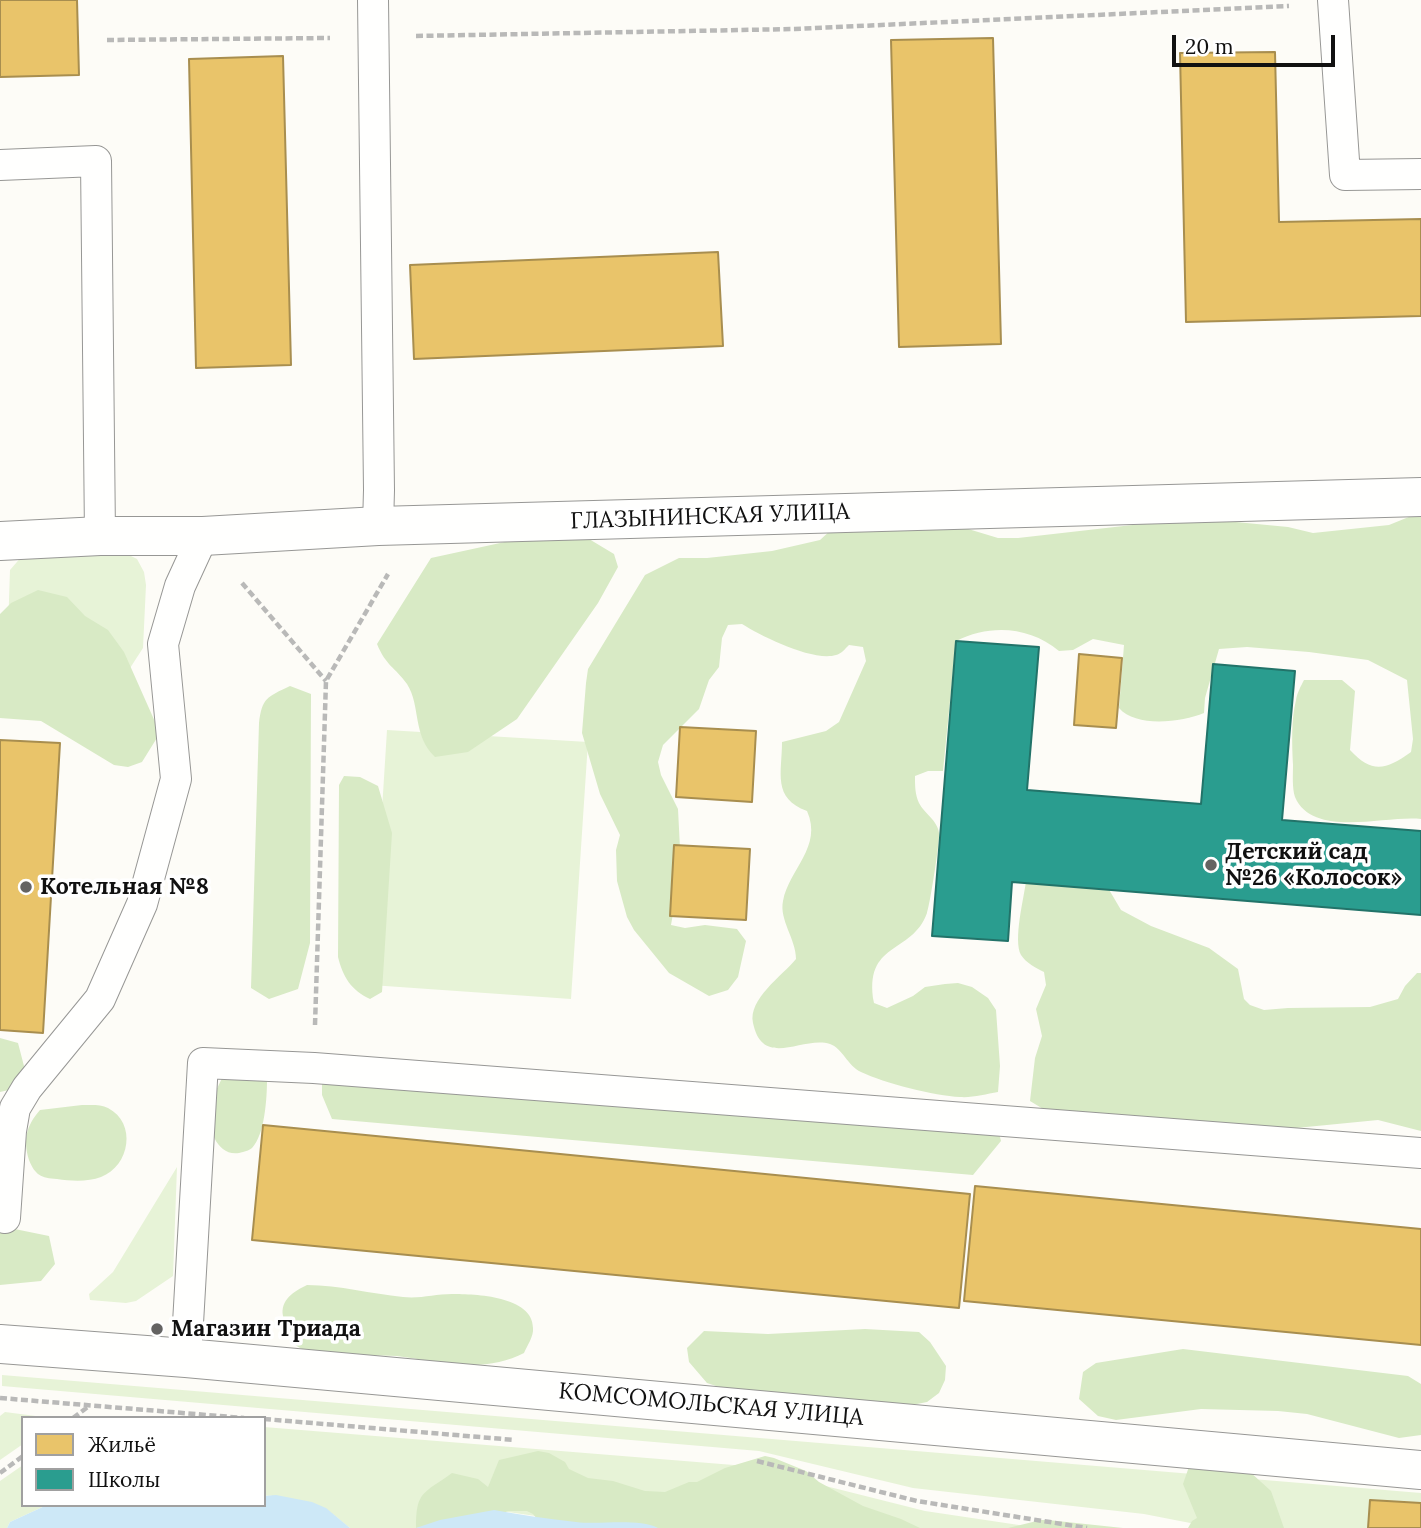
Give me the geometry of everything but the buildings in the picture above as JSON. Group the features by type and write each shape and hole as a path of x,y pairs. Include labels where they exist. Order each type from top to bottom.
{"street":[{"name":"ГЛАЗЫНИНСКАЯ УЛИЦА","path":"0,541 100,536 203,536 378,526 1421,497"},
{"name":"КОМСОМОЛЬСКАЯ УЛИЦА","path":"0,1344 186,1358 1421,1470"}],"lane":[{"path":"373,0 378,526"},
{"path":"1333,2 1345,175 1421,174"},
{"path":"0,164 96,162 100,536"},
{"path":"5,1218 15,1108 27,1088 100,999 142,904 176,779 163,643 180,586 203,536"},
{"path":"186,1358 203,1063 314,1068 1421,1153"}],"path":[{"path":"107,40 795,29 1333,2"},
{"path":"314,1068 326,681 417,525"},
{"path":"203,536 326,681"},
{"path":"0,1398 220,1416"},
{"path":"76,1416 90,1405"},
{"path":"266,1419 521,1440"},
{"path":"0,1473 21,1457"},
{"path":"751,1460 917,1501 1087,1528"}],"green space":[{"path":"1421,512 1421,819 1334,821 1317,818 1304,810 1295,797 1294,708 1304,680 1342,680 1355,691 1350,750 1365,763 1387,766 1411,752 1413,739 1407,680 1368,660 1247,647 1219,649 1205,698 1204,713 1172,721 1148,721 1127,714 1119,708 1124,645 1093,639 1073,650 1059,651 1035,636 1009,630 982,632 956,641 943,771 928,771 915,776 919,803 939,833 927,913 911,936 882,958 873,983 874,1003 887,1008 925,987 958,983 972,987 988,998 996,1010 1000,1066 998,1092 960,1097 896,1084 856,1069 830,1044 819,1042 785,1048 765,1045 758,1037 753,1023 756,1005 767,988 796,959 782,908 786,889 803,858 811,836 807,811 788,799 781,783 782,742 826,731 839,722 866,661 863,647 849,645 836,655 814,655 774,641 742,624 728,625 722,638 719,667 709,680 699,709 663,745 658,762 661,775 678,809 681,868 671,925 685,928 705,925 737,929 746,941 738,977 728,990 709,996 669,973 634,930 627,917 617,881 616,850 620,835 600,794 582,733 588,669 645,575 679,558 707,558 772,551 820,540 831,530 955,525 998,538 1018,538 1194,518 1288,527 1313,533 1389,525"},
{"path":"589,539 614,554 618,567 598,603 517,719 468,752 435,757 423,739 407,684 387,662 377,644 431,558 514,540"},
{"path":"125,553 137,559 144,572 146,585 143,648 121,682 8,630 10,570 23,555"},
{"path":"38,590 67,597 85,616 108,630 124,652 160,733 142,762 128,767 114,765 41,721 0,718 0,614 11,603"},
{"path":"290,686 311,694 310,943 298,989 269,999 251,988 259,723 267,699"},
{"path":"387,730 588,742 571,999 371,985"},
{"path":"344,776 360,777 378,786 392,833 382,992 370,999 349,982 338,957 339,785"},
{"path":"1101,876 1121,910 1151,926 1209,948 1238,969 1244,999 1250,1005 1264,1010 1370,1007 1398,999 1405,986 1417,973 1421,973 1421,1131 1378,1120 1296,1128 1058,1118 1030,1101 1035,1058 1042,1036 1036,1009 1046,985 1044,972 1026,960 1019,948 1026,881"},
{"path":"0,1038 18,1043 24,1066 22,1087 0,1092"},
{"path":"226,1070 267,1080 260,1134 251,1149 243,1152 227,1152 221,1148 211,1126 212,1100"},
{"path":"322,1080 993,1108 1001,1141 973,1175 332,1119 322,1095"},
{"path":"82,1105 105,1107 117,1115 123,1124 126,1144 118,1164 101,1177 91,1180 47,1178 39,1175 31,1165 27,1153 26,1140 32,1122 40,1110"},
{"path":"177,1167 173,1276 136,1301 126,1303 90,1300 89,1294 113,1272"},
{"path":"0,1226 49,1236 55,1264 41,1281 0,1285"},
{"path":"307,1285 403,1297 446,1294 488,1296 524,1309 530,1317 532,1334 524,1353 486,1364 453,1364 385,1355 348,1357 311,1353 300,1348 290,1338 283,1310 293,1293"},
{"path":"865,1329 919,1332 930,1342 946,1366 945,1380 939,1393 927,1402 897,1408 752,1398 707,1383 689,1362 687,1348 704,1331 768,1334"},
{"path":"1183,1349 1408,1376 1421,1384 1421,1435 1399,1438 1307,1414 1278,1411 1201,1409 1116,1420 1098,1416 1079,1399 1083,1372 1096,1363"},
{"path":"2,1375 1421,1493 1421,1528 1216,1528 1144,1514 913,1488 759,1451 2,1386"},
{"path":"5,1412 36,1416 21,1416 21,1445 0,1460 0,1416"},
{"path":"266,1427 746,1466 925,1511 1039,1528 658,1528 577,1522 494,1510 440,1520 416,1528 350,1528 317,1506 266,1496"},
{"path":"538,1451 549,1453 565,1462 569,1469 588,1478 613,1481 645,1491 665,1492 689,1482 697,1482 725,1468 765,1456 806,1471 819,1482 863,1506 920,1528 544,1528 533,1514 527,1511 508,1511 483,1521 416,1528 418,1507 423,1494 452,1473 478,1479 488,1487 499,1460"},
{"path":"1194,1452 1228,1452 1271,1491 1284,1528 1188,1528 1197,1518 1183,1484"},
{"path":"21,1466 21,1507 43,1507 10,1522 7,1528 0,1528 0,1481"},
{"path":"1048,1520 1123,1528 1008,1528"}],"water":[{"path":"276,1495 312,1502 326,1508 350,1528 7,1528 10,1522 43,1507 266,1507 266,1496"},
{"path":"494,1510 586,1523 640,1523 658,1528 416,1528 440,1520"}],"place":[{"name":"Детский сад №26 «Колосок»","path":"1211,865"},
{"name":"Котельная №8","path":"26,887"},
{"name":"Магазин Триада","path":"157,1329"}]}
